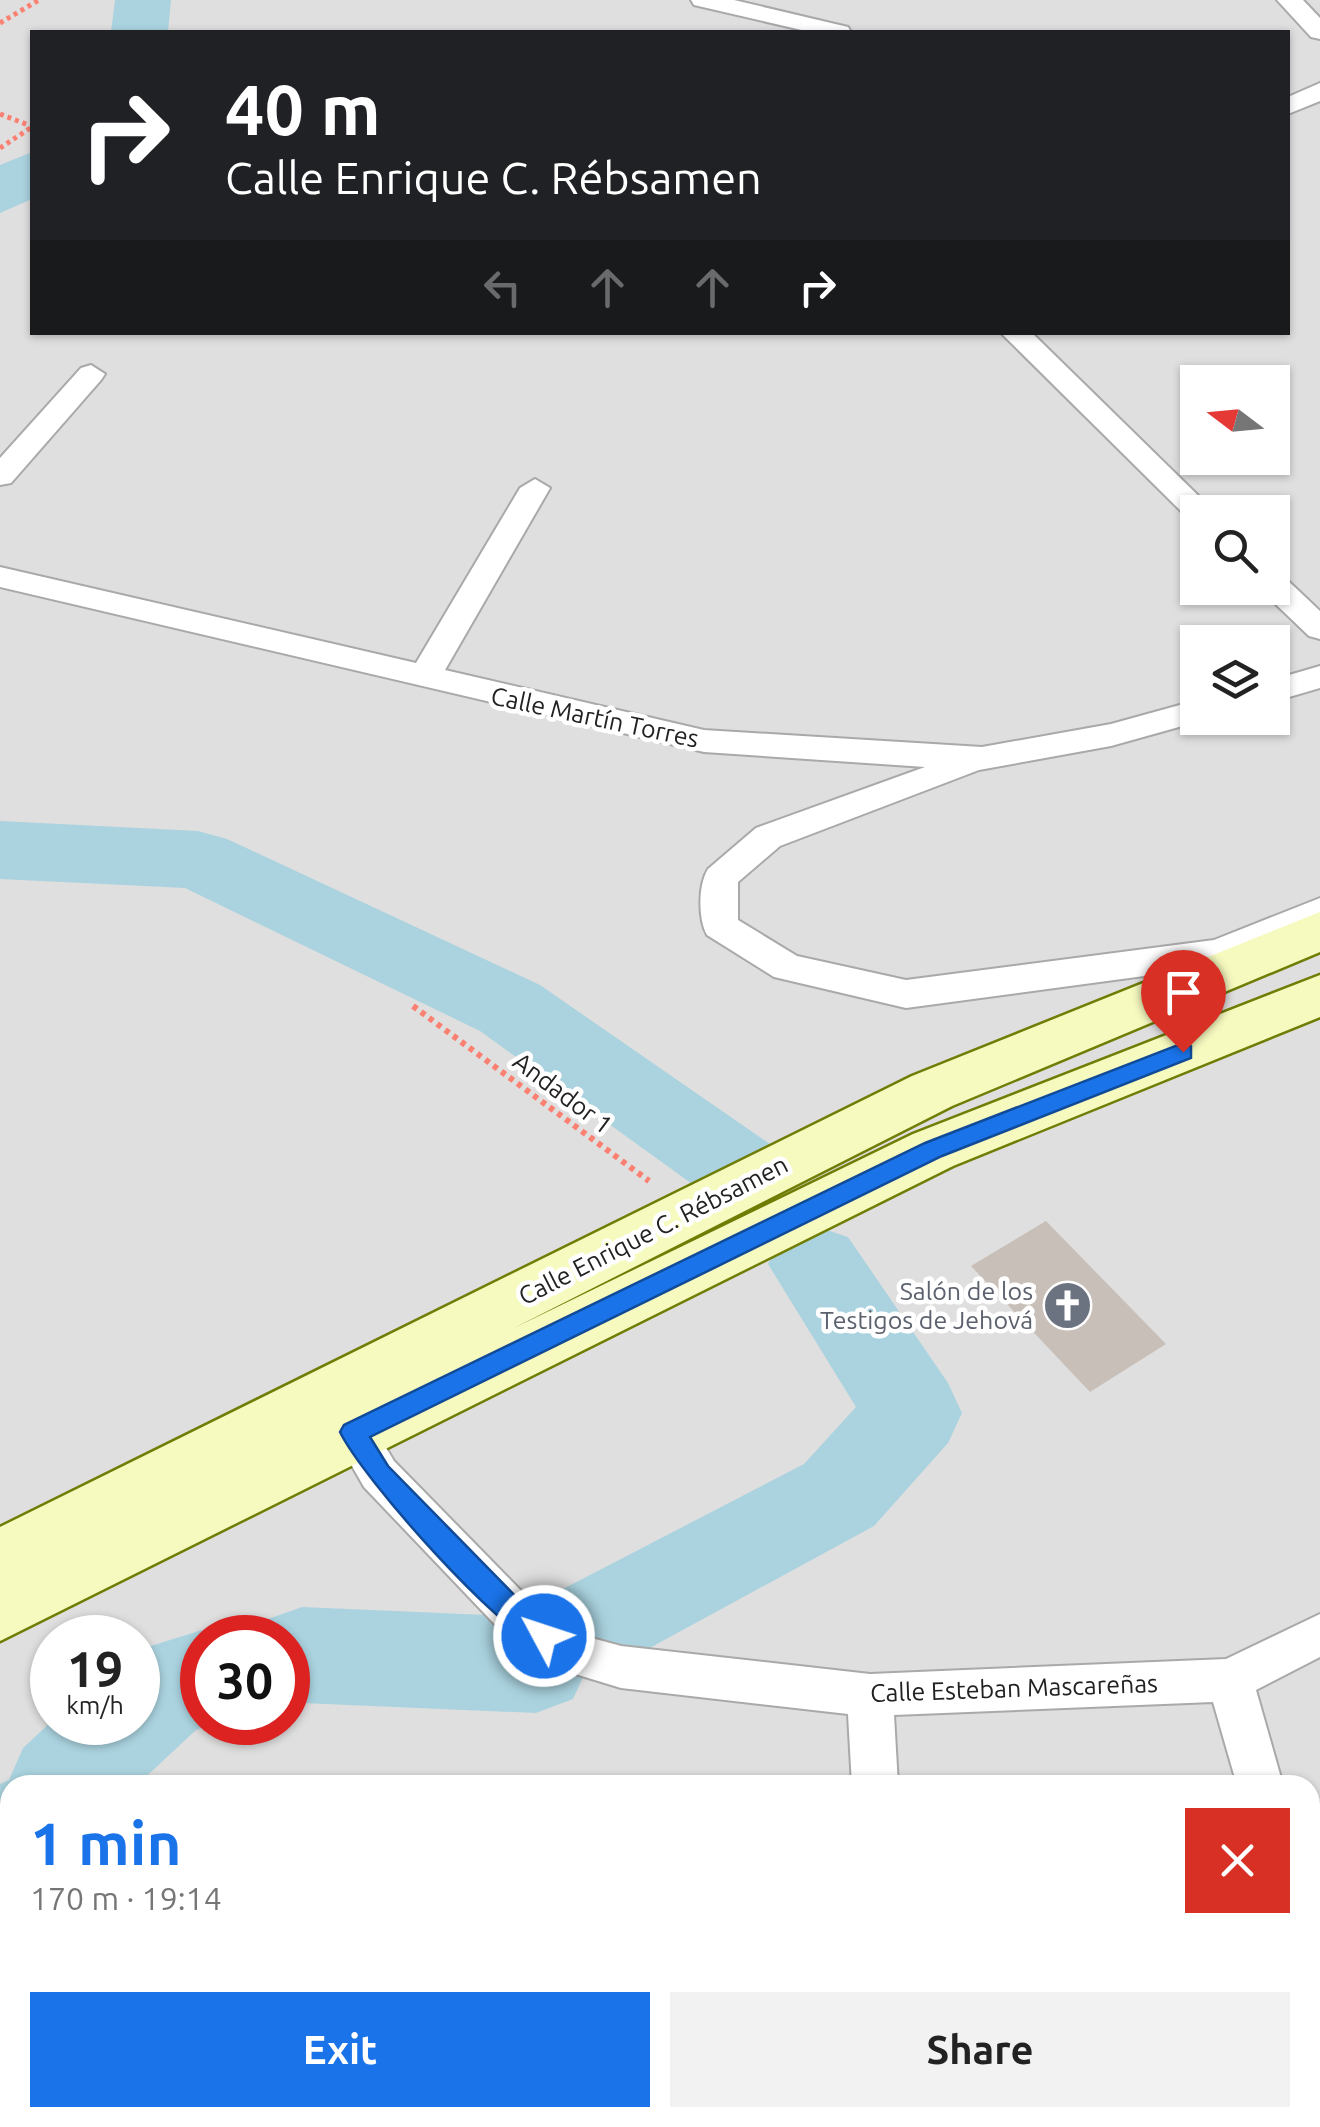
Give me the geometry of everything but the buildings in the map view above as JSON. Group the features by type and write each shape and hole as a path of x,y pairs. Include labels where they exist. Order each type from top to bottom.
{"main road":[{"name":"Calle Enrique C. Rébsamen","path":"0,1611 690,1211 932,1091 1226,959 1320,931"},
{"name":"Calle Enrique C. Rébsamen","path":"0,1558 342,1412 933,1150 1320,995"}],"street":[{"path":"703,0 830,30"},
{"path":"1289,0 1320,32"},
{"path":"1290,105 1320,91"},
{"path":"1017,335 1182,495"},
{"path":"0,476 92,374"},
{"path":"423,679 535,488"},
{"name":"Calle Martín Torres","path":"0,577 704,742 982,759 1111,735 1180,716"},
{"path":"1290,601 1320,630"},
{"path":"1290,686 1320,678"},
{"path":"982,759 768,837 720,878 720,926 787,967 906,994 1226,959 1320,911"},
{"name":"Calle Esteban Mascareñas","path":"342,1412 379,1474 522,1622 565,1650 621,1667 870,1695 1230,1680"},
{"path":"1257,1775 1230,1680 1320,1634"},
{"path":"870,1695 874,1775"}],"path":[{"path":"0,23 39,0"},
{"path":"0,114 30,126"},
{"path":"0,148 30,128"},
{"name":"Andador 1","path":"413,1006 690,1211"}],"shaded area":[{"path":"0,0 1320,0 1320,1775 0,1775"}],"waterway":[{"path":"139,30 143,0"},
{"path":"0,194 30,172"},
{"path":"0,850 198,860 510,1008 745,1174"},
{"path":"598,1623 839,1495 913,1413 815,1264"},
{"path":"310,1655 536,1665"},
{"path":"160,1693 180,1685"},
{"path":"72,1775 104,1745"}],"place":[{"name":"Salón de los Testigos de Jehová","path":"1068,1305"}],"route":[{"path":"544,1636 522,1622 379,1474 353,1432 933,1150 1183,1052"}]}
